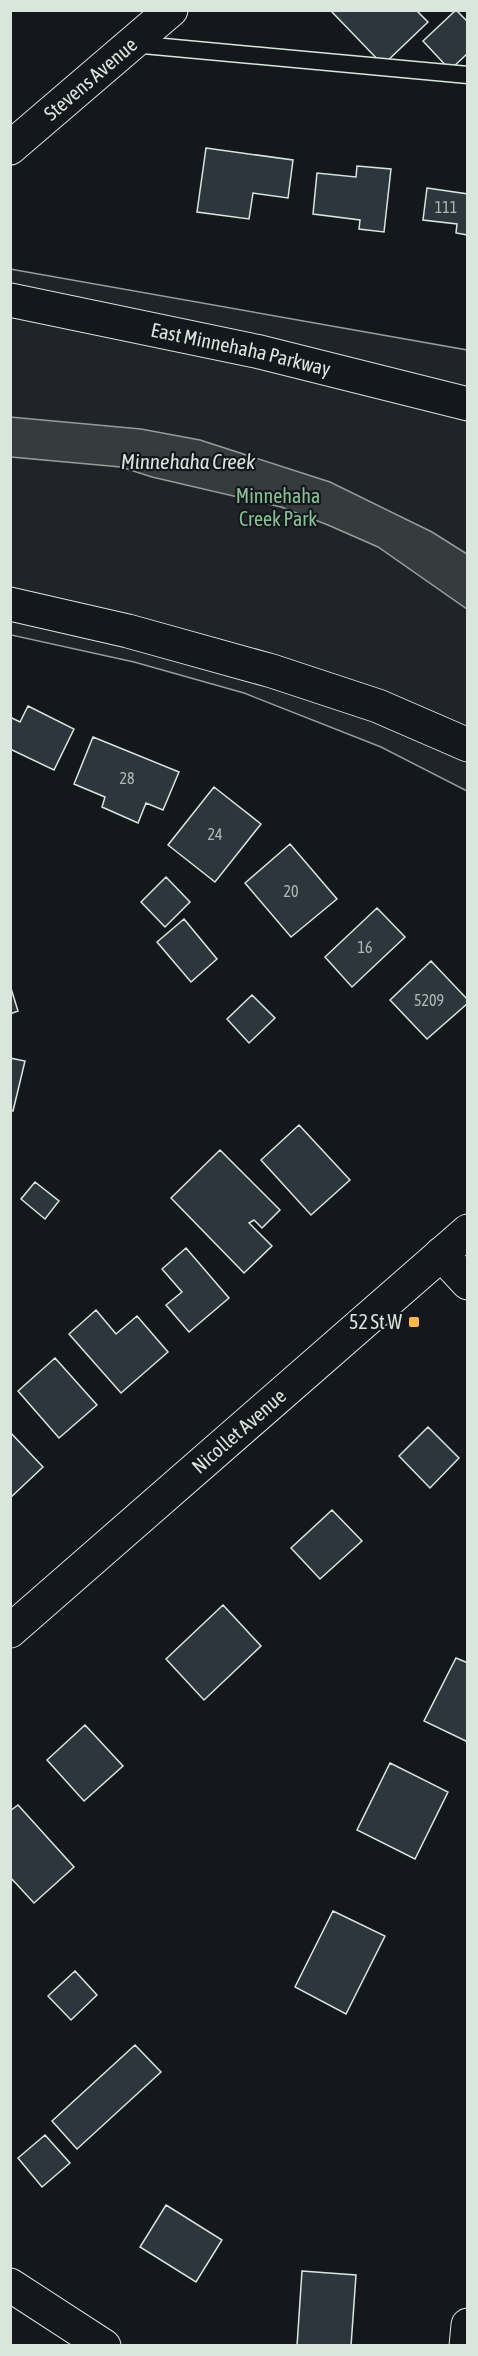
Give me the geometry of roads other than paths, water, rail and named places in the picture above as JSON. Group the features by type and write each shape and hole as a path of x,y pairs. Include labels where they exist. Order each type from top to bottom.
{"street":[{"name":"Stevens Avenue","path":"10,148 171,10"},
{"name":"East Minnehaha Parkway","path":"10,300 260,352 468,404"},
{"path":"10,604 128,632 272,671 378,706 468,745"},
{"name":"Nicollet Avenue","path":"10,1631 468,1231"},
{"path":"441,1254 468,1283"},
{"path":"10,2284 104,2346"},
{"path":"466,2346 468,2325"}],"lane":[{"path":"132,44 468,75"}],"water":[{"name":"Minnehaha Creek","path":"10,417 141,429 200,440 330,482 432,532 467,554 467,609 378,547 281,507 152,477 121,467 11,457"}],"place":[{"name":"52 St W","path":"414,1322"}],"park label":[{"name":"Minnehaha Creek Park","path":"278,508"}]}
